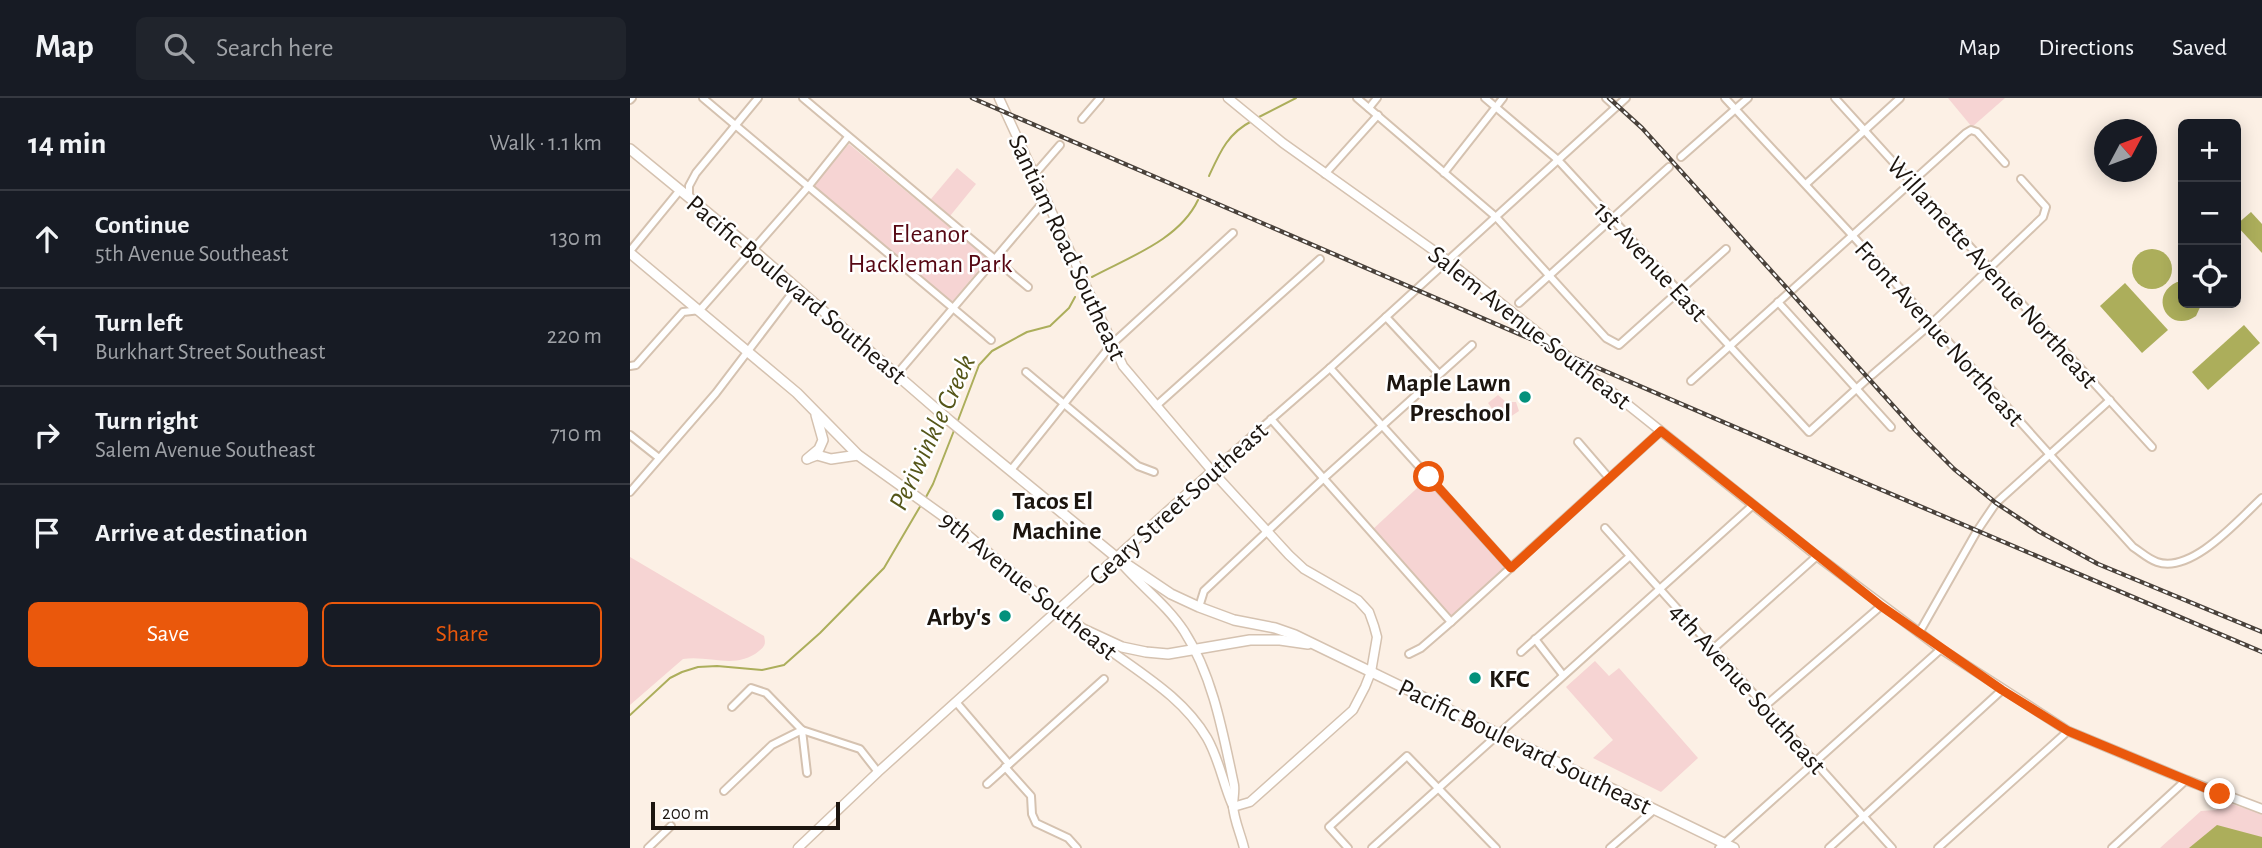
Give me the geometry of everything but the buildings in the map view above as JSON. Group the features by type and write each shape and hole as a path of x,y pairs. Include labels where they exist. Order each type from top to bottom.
{"highway":[{"name":"Pacific Boulevard Southeast","path":"630,149 967,435 1116,557 1171,594 1234,620 1285,632 1317,645 1655,809 1722,846 1734,848"},
{"name":"9th Avenue Southeast","path":"630,252 749,352 858,455 929,505 1058,612 1083,629"},
{"path":"814,411 823,440 807,459 817,455 831,459 858,455"},
{"name":"Pacific Boulevard Southeast","path":"1083,629 1122,647 1168,654 1250,640 1280,640 1317,645"}],"main road":[{"name":"Santiam Road Southeast","path":"999,98 1122,366 1212,471 1304,569 1358,600 1369,612 1377,637 1371,672 1353,710 1250,802 1233,807"},
{"name":"Salem Avenue Southeast","path":"1228,98 1283,144 1447,260 1817,556 1919,634 2068,731 2262,809"},
{"name":"Geary Street Southeast","path":"798,848 878,772 1212,471"},
{"path":"1116,557 1162,603 1184,630 1195,650 1209,682 1218,717 1234,789 1233,807 1244,848"},
{"name":"9th Avenue Southeast","path":"1083,629 1157,683 1186,709 1208,738 1233,807"}],"street":[{"path":"703,98 991,340"},
{"path":"689,198 688,189 696,173 758,98"},
{"path":"803,98 1028,287"},
{"path":"1082,119 1100,98"},
{"path":"1357,98 1496,217 1606,338 1619,345 1726,249"},
{"path":"1369,108 1377,98"},
{"name":"1st Avenue East","path":"1485,98 1558,160 1810,432 1857,389"},
{"path":"1444,173 1503,98"},
{"path":"1606,98 1619,101"},
{"name":"Front Avenue Northeast","path":"1725,98 1806,184 2133,547 2159,563 2178,563 2193,557 2262,498"},
{"path":"1681,157 1748,98"},
{"name":"Willamette Avenue Northeast","path":"1835,98 2152,447"},
{"path":"1806,184 1900,98"},
{"name":"Geary Street Southeast","path":"1212,471 1331,369 1619,101"},
{"path":"1325,174 1378,115"},
{"path":"1691,381 1911,181 1972,131 1977,132 2006,163"},
{"path":"630,366 636,365 683,312 700,310 808,187 848,137"},
{"path":"1034,175 1060,145"},
{"path":"1519,303 1669,167"},
{"path":"1857,389 1931,324 2043,218 2046,210 2043,203 2021,179"},
{"path":"630,252 680,190"},
{"path":"897,374 1045,200"},
{"path":"1011,470 1112,344 1233,233"},
{"path":"1156,406 1320,258"},
{"path":"630,492 749,352 796,288"},
{"path":"1778,302 1892,427"},
{"path":"1386,317 1439,374"},
{"path":"1199,607 1204,591 1324,478 1472,345"},
{"path":"1331,369 1511,568"},
{"path":"1026,372 1138,466 1154,472"},
{"path":"1919,634 1977,531 1996,503 2109,400"},
{"path":"1272,419 1451,622"},
{"path":"1409,654 1421,648 1451,622 1661,431"},
{"path":"630,435 659,458"},
{"path":"1578,442 1609,478"},
{"path":"1372,848 1754,505"},
{"name":"4th Avenue Southeast","path":"1605,528 1892,848"},
{"path":"1713,649 1817,556"},
{"path":"1521,652 1629,557"},
{"path":"1765,706 1881,606"},
{"path":"1535,639 1563,675"},
{"path":"1722,846 1941,649"},
{"path":"987,783 1104,679"},
{"path":"732,707 751,688 766,693 802,730 860,749 878,772"},
{"path":"1829,848 2002,690"},
{"path":"956,702 1031,796 1032,814 1036,823 1068,838 1077,848"},
{"path":"802,730 807,773"},
{"path":"724,791 772,745 802,730"},
{"path":"1938,848 2068,731"},
{"path":"1348,848 1329,827 1407,756 1493,847"},
{"path":"2112,848 2186,780"},
{"path":"1610,848 1655,809"},
{"path":"648,848 671,826"}],"green space":[{"path":"1948,98 2005,98 1972,127"},
{"name":"Eleanor Hackleman Park","path":"849,144 988,259 952,302 813,186"},
{"path":"957,168 976,184 950,216 931,199"},
{"path":"1498,395 1506,402 1516,402 1519,411 1507,419 1493,410 1488,403"},
{"path":"1429,477 1511,568 1451,622 1371,531"},
{"path":"630,557 764,636 764,646 750,657 741,660 683,659 630,705"},
{"path":"1595,661 1609,676 1619,668 1698,758 1661,792 1593,758 1613,740 1566,687"},
{"path":"2223,801 2262,814 2262,848 2160,848 2201,811 2216,810"}],"shaded area":[{"path":"2251,212 2262,224 2262,253 2241,230 2241,221"},
{"path":"2152,249 2166,255 2172,269 2166,283 2152,289 2138,283 2132,269 2138,255"},
{"path":"2178,282 2178,308 2200,308 2196,316 2186,321 2177,321 2170,317 2163,304 2168,288"},
{"path":"2125,283 2168,330 2142,353 2100,306"},
{"path":"2244,325 2260,343 2208,390 2192,372"},
{"path":"2217,825 2262,837 2262,848 2189,848"}],"waterway":[{"name":"Periwinkle Creek","path":"1257,118 1296,98"},
{"name":"Periwinkle Creek","path":"1209,176 1231,137 1252,121"},
{"name":"Periwinkle Creek","path":"1092,277 1166,237 1190,214 1198,200"},
{"name":"Periwinkle Creek","path":"957,423 979,365 992,351 1027,332 1050,326 1069,308 1075,297"},
{"name":"Periwinkle Creek","path":"926,497 955,428"},
{"name":"Periwinkle Creek","path":"630,715 670,678 682,672 698,667 762,670 784,665 884,568 921,505"}],"railway":[{"path":"972,98 2262,652"},
{"path":"1609,98 1642,128 1916,431 1954,469 1996,503 2040,532 2098,564 2262,632"}],"place":[{"name":"Maple Lawn Preschool","path":"1525,397"},
{"name":"Tacos El Machine","path":"998,515"},
{"name":"Arby's","path":"1005,616"},
{"name":"KFC","path":"1475,678"}],"route":[{"path":"1429,477 1511,568 1661,431 1881,606 2002,690 2068,731 2220,794"}]}
